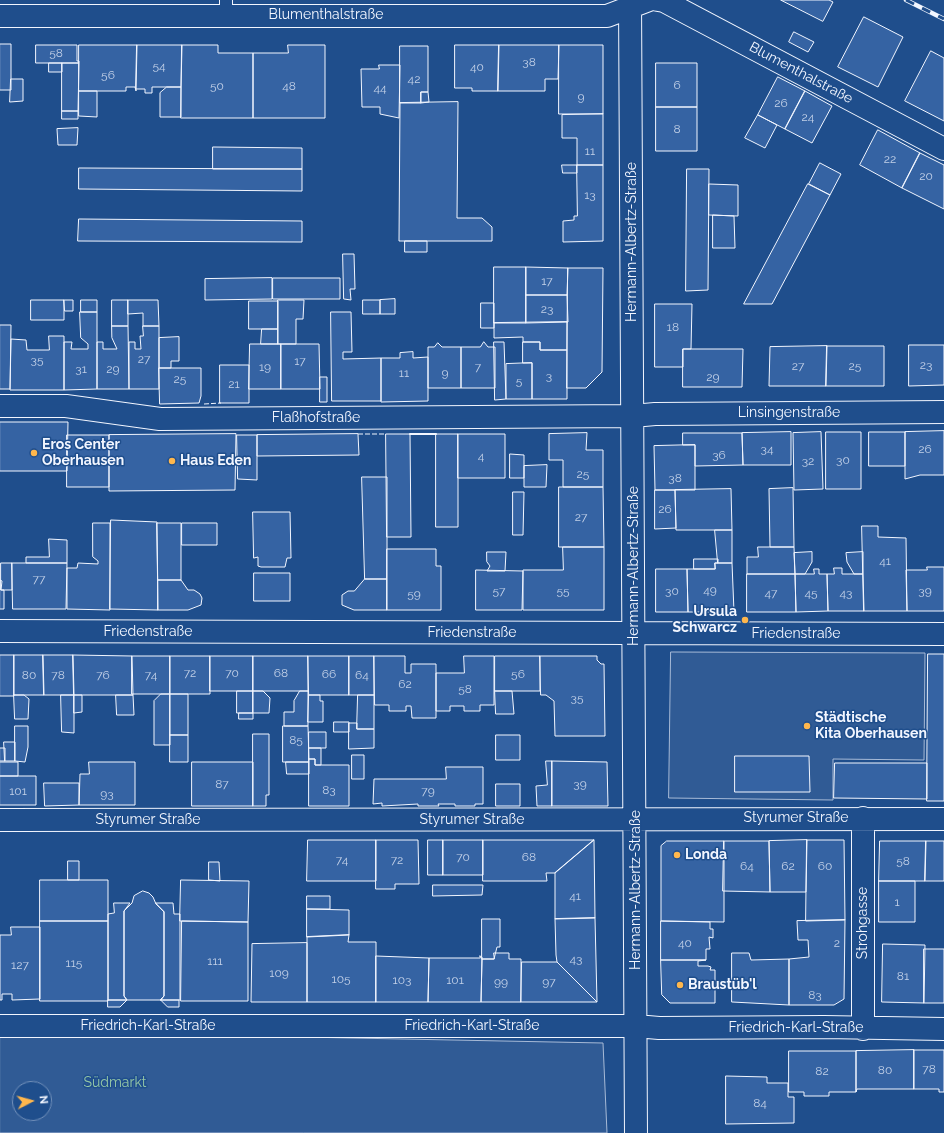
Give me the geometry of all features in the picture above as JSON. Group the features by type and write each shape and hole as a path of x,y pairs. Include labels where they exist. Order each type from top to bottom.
{"street":[{"name":"Blumenthalstraße","path":"658,0 664,1 944,149"},
{"name":"Blumenthalstraße","path":"0,16 226,8 607,16 637,2"},
{"name":"Hermann-Albertz-Straße","path":"636,1133 633,416 637,2"},
{"name":"Flaßhofstraße","path":"0,406 66,406 160,419 633,416"},
{"name":"Linsingenstraße","path":"633,416 710,413 944,412"},
{"name":"Friedenstraße","path":"0,631 944,634"},
{"name":"Strohgasse","path":"863,1028 864,818"},
{"name":"Styrumer Straße","path":"0,820 944,819"},
{"name":"Friedrich-Karl-Straße","path":"0,1026 636,1026 659,1028 824,1027 944,1029"}],"shaded area":[{"name":"Städtische Kita Oberhausen","path":"671,652 925,653 924,760 833,759 833,800 669,798"},
{"name":"Südmarkt","path":"0,1031 603,1043 607,1133 0,1133"}],"building":[{"path":"781,0 829,0 833,2 823,21"},
{"path":"864,17 903,37 878,87 838,67"},
{"path":"794,32 814,42 808,52 789,42"},
{"path":"0,44 11,44 11,90 0,90"},
{"path":"36,45 77,45 77,61 79,61 79,63 36,63"},
{"path":"79,45 137,45 136,91 135,87 126,87 126,91 79,91"},
{"path":"137,45 182,45 181,87 152,87 152,93 145,93 145,89 136,89"},
{"path":"182,45 218,45 218,53 253,53 253,118 181,118"},
{"path":"288,45 325,45 325,118 253,118 253,53 288,53"},
{"path":"455,45 499,45 498,91 472,91 472,88 455,88"},
{"path":"499,45 559,45 558,79 545,79 545,91 498,91"},
{"path":"559,45 603,45 603,114 559,114"},
{"path":"400,46 428,46 428,92 421,92 421,103 400,103"},
{"path":"931,51 944,58 944,121 905,101"},
{"path":"49,63 62,63 62,72 49,72"},
{"path":"62,63 79,63 78,111 62,111"},
{"path":"656,63 697,63 697,107 656,107"},
{"path":"379,65 400,65 399,118 380,114 380,107 362,107 361,69 379,69"},
{"path":"778,77 805,91 785,129 758,115"},
{"path":"11,79 23,79 23,101 10,102"},
{"path":"167,87 181,87 181,117 160,117 160,93"},
{"path":"79,91 97,91 97,117 79,116"},
{"path":"805,91 832,106 812,143 785,129"},
{"path":"421,92 428,92 429,102 421,103"},
{"path":"458,102 457,218 482,218 492,227 492,241 399,241 400,103"},
{"path":"656,107 697,107 697,151 656,151"},
{"path":"62,111 78,111 78,119 62,119"},
{"path":"603,114 603,165 577,165 577,138 562,138 562,115"},
{"path":"758,115 777,125 765,148 745,138"},
{"path":"78,128 77,145 58,145 57,129"},
{"path":"878,130 920,153 902,188 860,165"},
{"path":"213,147 302,148 302,169 213,169"},
{"path":"920,153 944,165 944,209 902,188"},
{"path":"820,163 841,174 830,195 809,184"},
{"path":"562,165 577,165 577,173 563,173"},
{"path":"577,165 603,165 603,241 563,242 563,221 574,220 574,216 577,216"},
{"path":"79,168 302,169 302,191 79,189"},
{"path":"687,169 709,169 708,290 686,291"},
{"path":"709,184 738,185 738,216 709,215"},
{"path":"808,184 830,195 772,304 744,304"},
{"path":"713,215 734,216 735,248 713,248"},
{"path":"79,219 302,221 302,242 78,241"},
{"path":"405,241 427,241 427,252 405,252"},
{"path":"343,254 354,254 355,289 350,289 351,300 344,299"},
{"path":"494,267 526,267 526,323 494,323"},
{"path":"526,267 568,268 567,295 526,295"},
{"path":"568,268 603,268 602,372 586,388 567,388"},
{"path":"272,278 272,299 205,300 205,279"},
{"path":"273,278 340,278 340,299 273,299"},
{"path":"526,295 567,295 568,322 526,323"},
{"path":"395,299 395,314 380,314 380,300"},
{"path":"31,300 64,300 64,320 31,320"},
{"path":"64,300 73,300 73,311 65,311"},
{"path":"81,300 97,300 97,312 81,312"},
{"path":"112,300 128,300 128,326 112,326"},
{"path":"128,300 158,300 159,326 143,326 143,313 128,314"},
{"path":"278,300 304,300 303,319 296,319 296,344 278,344"},
{"path":"363,300 380,300 380,314 363,314"},
{"path":"249,301 278,301 278,329 249,329"},
{"path":"481,303 494,303 494,328 481,328"},
{"path":"655,304 692,304 691,349 683,349 683,367 655,367"},
{"path":"80,312 97,312 97,389 64,390 64,342 72,342 71,349 88,349 88,344 81,338"},
{"path":"331,312 351,312 352,352 343,352 343,359 381,358 381,401 332,401"},
{"path":"567,322 567,350 540,350 540,342 523,342 523,337 494,338 494,323"},
{"path":"0,325 11,325 10,389 0,389"},
{"path":"112,326 128,326 129,389 97,389 97,342 103,342 103,349 117,349 112,338"},
{"path":"143,326 159,326 159,389 129,389 129,342 135,342 135,349 141,349 140,336 143,336"},
{"path":"262,329 278,329 278,344 261,344"},
{"path":"49,336 64,336 64,390 10,390 11,339 26,340 27,350 49,350"},
{"path":"179,337 179,361 171,361 171,368 159,368 159,338"},
{"path":"484,342 488,347 495,347 495,388 461,388 461,347 480,347"},
{"path":"494,342 504,342 506,399 495,400"},
{"path":"523,342 540,342 540,350 567,350 567,399 532,399 532,363 523,363"},
{"path":"438,343 442,347 461,347 461,388 428,388 428,347 434,347"},
{"path":"250,344 281,344 281,389 249,389"},
{"path":"281,344 319,344 320,389 281,389"},
{"path":"909,345 944,345 944,385 909,386"},
{"path":"827,346 884,346 884,386 826,386"},
{"path":"827,346 826,386 769,386 770,347"},
{"path":"683,349 743,349 742,387 683,387"},
{"path":"413,352 413,358 428,357 428,401 381,402 381,358 400,358 400,353"},
{"path":"532,363 532,399 506,399 506,364"},
{"path":"220,365 249,365 249,403 220,403"},
{"path":"159,368 201,368 201,396 199,403 160,404"},
{"path":"320,377 327,377 327,402 320,402"},
{"name":"Eros Center Oberhausen","path":"0,422 68,422 67,471 0,471"},
{"path":"944,431 944,475 920,475 905,479 905,432"},
{"path":"791,432 791,465 743,465 742,433"},
{"path":"821,432 823,489 794,490 793,433"},
{"path":"826,432 861,432 861,489 826,489"},
{"path":"869,432 905,432 905,466 869,466"},
{"path":"587,433 586,450 603,450 603,487 563,487 563,460 549,460 549,434"},
{"path":"683,433 742,433 743,465 695,466 695,445 683,445"},
{"name":"Haus Eden","path":"236,434 235,490 109,491 109,435"},
{"path":"358,434 359,455 257,456 257,435"},
{"path":"386,434 410,434 411,537 387,537"},
{"path":"436,434 458,434 458,527 436,527"},
{"path":"458,434 505,434 505,478 458,478"},
{"path":"67,435 109,435 109,487 67,487"},
{"path":"237,435 257,435 257,480 238,479"},
{"path":"695,445 695,490 655,490 654,446"},
{"path":"510,454 524,455 524,478 510,478"},
{"path":"547,465 546,487 524,487 524,466"},
{"path":"362,477 387,477 387,579 365,579"},
{"path":"559,487 603,487 604,547 559,547"},
{"path":"793,488 794,547 770,547 769,489"},
{"path":"731,489 732,530 676,530 675,490"},
{"path":"655,490 675,490 676,528 655,529"},
{"path":"513,492 524,492 523,535 513,535"},
{"path":"253,512 290,512 291,558 287,558 285,567 258,566 258,557 254,558"},
{"path":"111,520 157,522 158,610 110,609"},
{"path":"93,523 110,523 110,610 67,609 67,568 77,568 78,563 98,564 98,561 93,557"},
{"path":"157,523 181,523 181,580 158,580"},
{"path":"182,523 217,523 217,545 182,545"},
{"path":"862,526 878,526 878,537 906,538 907,611 864,611"},
{"path":"715,530 732,530 732,563 718,563"},
{"path":"49,539 67,540 67,563 26,563 26,557 49,557"},
{"path":"563,547 604,547 604,610 523,610 523,570 563,570"},
{"path":"758,547 794,547 795,574 747,574 747,557 758,557"},
{"path":"387,549 436,549 436,566 441,566 441,610 387,610"},
{"path":"487,552 506,552 505,571 487,571 490,566 487,562"},
{"path":"812,552 812,562 805,574 795,574 794,553"},
{"path":"863,552 863,574 854,574 847,562 846,553"},
{"path":"694,559 718,559 718,563 715,563 715,569 694,569"},
{"path":"1,563 12,563 12,590 1,590"},
{"path":"12,563 67,563 66,609 13,609"},
{"path":"715,563 732,563 734,612 688,612 687,569 715,569"},
{"path":"927,567 944,567 944,611 907,611 906,570 927,570"},
{"path":"834,568 842,568 842,574 863,574 864,611 828,611 827,574 834,574"},
{"path":"656,569 687,569 688,612 656,612"},
{"path":"814,569 819,569 819,574 827,574 828,611 796,612 795,574 814,574"},
{"path":"476,570 523,571 522,610 476,610"},
{"path":"254,573 290,573 290,601 254,601"},
{"path":"747,574 795,574 796,612 747,612"},
{"path":"365,579 387,579 387,610 354,610 342,605 342,595 348,591 354,591"},
{"path":"0,580 2,581 1,590 4,590 4,609 0,609"},
{"path":"158,580 181,580 188,590 194,590 200,594 202,598 201,605 188,610 158,610"},
{"path":"928,654 944,654 944,801 927,801"},
{"path":"0,655 14,655 14,696 0,696"},
{"path":"14,655 43,655 44,695 14,695"},
{"path":"43,655 73,655 74,695 44,695"},
{"path":"73,655 132,656 133,695 74,695"},
{"path":"132,656 170,656 170,694 132,694"},
{"path":"170,656 210,656 210,694 170,694"},
{"path":"210,656 253,656 253,691 210,691"},
{"path":"253,656 308,656 308,691 253,691"},
{"path":"308,656 349,656 349,695 309,695"},
{"path":"349,656 374,656 374,695 349,695"},
{"path":"374,656 405,656 405,673 411,673 411,664 436,664 436,718 412,718 411,706 406,706 406,711 389,711 389,705 375,705"},
{"path":"464,656 494,656 494,705 480,705 480,711 464,711 464,706 450,706 450,711 436,711 436,673 464,673"},
{"path":"495,656 540,656 540,691 495,691"},
{"path":"540,656 597,656 597,660 601,664 604,664 605,736 555,736 554,701 546,695 541,695"},
{"path":"237,691 253,691 253,713 237,713"},
{"path":"253,691 263,691 270,698 269,713 253,713"},
{"path":"300,691 308,691 308,726 284,726 284,712 294,712 294,701"},
{"path":"495,691 512,691 514,714 496,714"},
{"path":"161,694 170,694 170,745 154,745 154,701"},
{"path":"170,694 188,694 188,735 170,735"},
{"path":"14,695 24,695 29,699 28,719 15,719"},
{"path":"61,695 74,695 74,733 62,732"},
{"path":"74,695 82,695 82,712 74,713"},
{"path":"116,695 133,695 134,715 117,715"},
{"path":"309,695 320,695 320,701 323,701 323,722 308,722"},
{"path":"358,695 374,695 374,729 357,729"},
{"path":"239,713 253,713 253,719 239,719"},
{"path":"334,722 349,722 349,732 334,732"},
{"path":"349,723 357,723 357,729 374,729 374,748 349,749"},
{"path":"15,726 28,726 28,747 25,762 15,761"},
{"path":"283,726 308,726 309,762 283,762"},
{"path":"309,732 326,732 326,748 309,748"},
{"path":"253,734 269,734 269,795 266,795 266,806 253,806"},
{"path":"170,735 188,735 188,762 170,762"},
{"path":"496,735 520,735 520,760 496,760"},
{"path":"4,742 15,742 15,761 5,761"},
{"path":"0,748 5,748 5,761 0,761"},
{"path":"309,748 321,748 321,765 315,765 315,759 309,759"},
{"path":"352,755 364,755 364,779 352,779"},
{"path":"735,756 809,756 810,792 735,792"},
{"path":"309,759 315,759 315,765 349,765 349,806 309,806"},
{"path":"546,761 552,761 552,806 537,806 536,786 547,785"},
{"path":"552,761 607,762 608,806 552,806"},
{"path":"0,762 18,762 18,776 0,776"},
{"path":"89,762 135,762 135,805 79,805 80,774 89,774"},
{"path":"192,762 253,762 253,806 192,806"},
{"path":"286,762 309,762 309,774 287,774"},
{"path":"835,763 927,763 927,799 834,798"},
{"path":"446,767 483,767 483,804 475,804 475,806 438,804 439,806 418,806 418,804 382,806 382,803 373,804 374,779 446,779"},
{"path":"0,776 36,776 36,805 0,805"},
{"path":"44,783 79,783 79,805 45,806"},
{"path":"496,784 520,784 520,806 496,806"},
{"path":"308,840 376,840 376,881 307,881"},
{"path":"376,840 418,840 419,884 395,884 395,889 376,889"},
{"path":"428,840 443,840 443,875 428,875"},
{"path":"443,840 483,840 483,875 443,875"},
{"path":"483,840 594,840 555,873 546,873 547,881 483,881"},
{"path":"594,840 595,918 555,919 555,873"},
{"path":"807,840 844,840 845,920 806,921"},
{"path":"807,840 806,892 770,892 769,841"},
{"path":"667,841 724,841 724,922 661,921 661,846"},
{"path":"724,841 769,841 770,892 723,891"},
{"path":"880,841 926,841 925,881 879,881"},
{"path":"926,841 944,841 944,881 925,881"},
{"path":"68,861 79,861 79,880 68,880"},
{"path":"209,862 219,862 220,881 209,880"},
{"path":"40,880 108,880 108,921 40,921"},
{"path":"181,880 249,881 248,922 180,921"},
{"path":"879,881 915,881 915,922 879,922"},
{"path":"433,885 483,885 482,895 433,896"},
{"path":"143,891 149,893 153,897 156,904 164,912 164,996 161,1000 127,1000 124,996 124,911 132,903 134,896"},
{"path":"307,896 330,896 330,909 307,909"},
{"path":"114,903 130,903 124,911 124,996 127,1000 108,1000 108,914 114,913"},
{"path":"156,903 173,903 174,914 180,914 180,1000 160,1000 164,996 164,912"},
{"path":"307,909 349,910 349,935 307,937"},
{"path":"595,918 597,1002 557,962 555,919"},
{"path":"482,919 500,919 500,947 497,947 494,959 482,959"},
{"path":"845,920 844,999 834,1005 789,1005 789,959 809,957 808,940 798,940 797,921"},
{"path":"40,921 108,921 108,1001 40,1001"},
{"path":"182,921 248,922 248,1001 181,1001"},
{"path":"661,921 710,922 710,929 713,929 713,938 709,937 710,949 706,949 706,960 661,960"},
{"path":"11,927 40,927 40,999 12,1000 12,994 2,994 2,1000 0,1000 0,935 11,935"},
{"path":"349,935 348,942 376,942 376,1002 307,1002 307,937"},
{"path":"307,943 307,1002 251,1002 252,944"},
{"path":"883,944 925,945 924,1003 882,1002"},
{"path":"924,949 944,949 944,1003 924,1003"},
{"path":"494,953 509,953 509,959 521,959 521,1002 481,1002 482,959 494,959"},
{"path":"732,953 749,953 751,960 789,959 789,1005 732,1002"},
{"path":"376,956 429,958 428,1002 376,1002"},
{"path":"480,956 482,957 481,1002 428,1002 429,958 480,958"},
{"path":"661,960 706,960 698,961 698,966 708,966 711,967 710,970 715,970 715,1003 670,1003 662,995"},
{"path":"522,962 557,962 597,1002 521,1002"},
{"path":"108,1000 127,1000 120,1007 108,1007"},
{"path":"161,1000 179,1000 179,1007 168,1007"},
{"path":"914,1050 944,1050 944,1092 939,1092 939,1089 914,1089"},
{"path":"914,1050 914,1089 857,1089 856,1092 856,1051"},
{"path":"789,1051 856,1051 856,1092 829,1092 829,1096 804,1096 804,1092 789,1092"},
{"path":"726,1076 767,1077 767,1083 788,1083 788,1097 794,1097 794,1123 726,1124"}],"railway":[{"path":"906,0 944,19"}],"fence":[{"path":"204,404 221,403"},
{"path":"358,434 386,434"}],"wall":[{"path":"410,434 436,434"}],"place":[{"name":"Eros Center Oberhausen","path":"34,453"},
{"name":"Haus Eden","path":"172,461"},
{"name":"Ursula Schwarcz","path":"745,620"},
{"name":"Städtische Kita Oberhausen","path":"807,726"},
{"name":"Londa","path":"677,855"},
{"name":"Braustüb'l","path":"680,985"}]}
